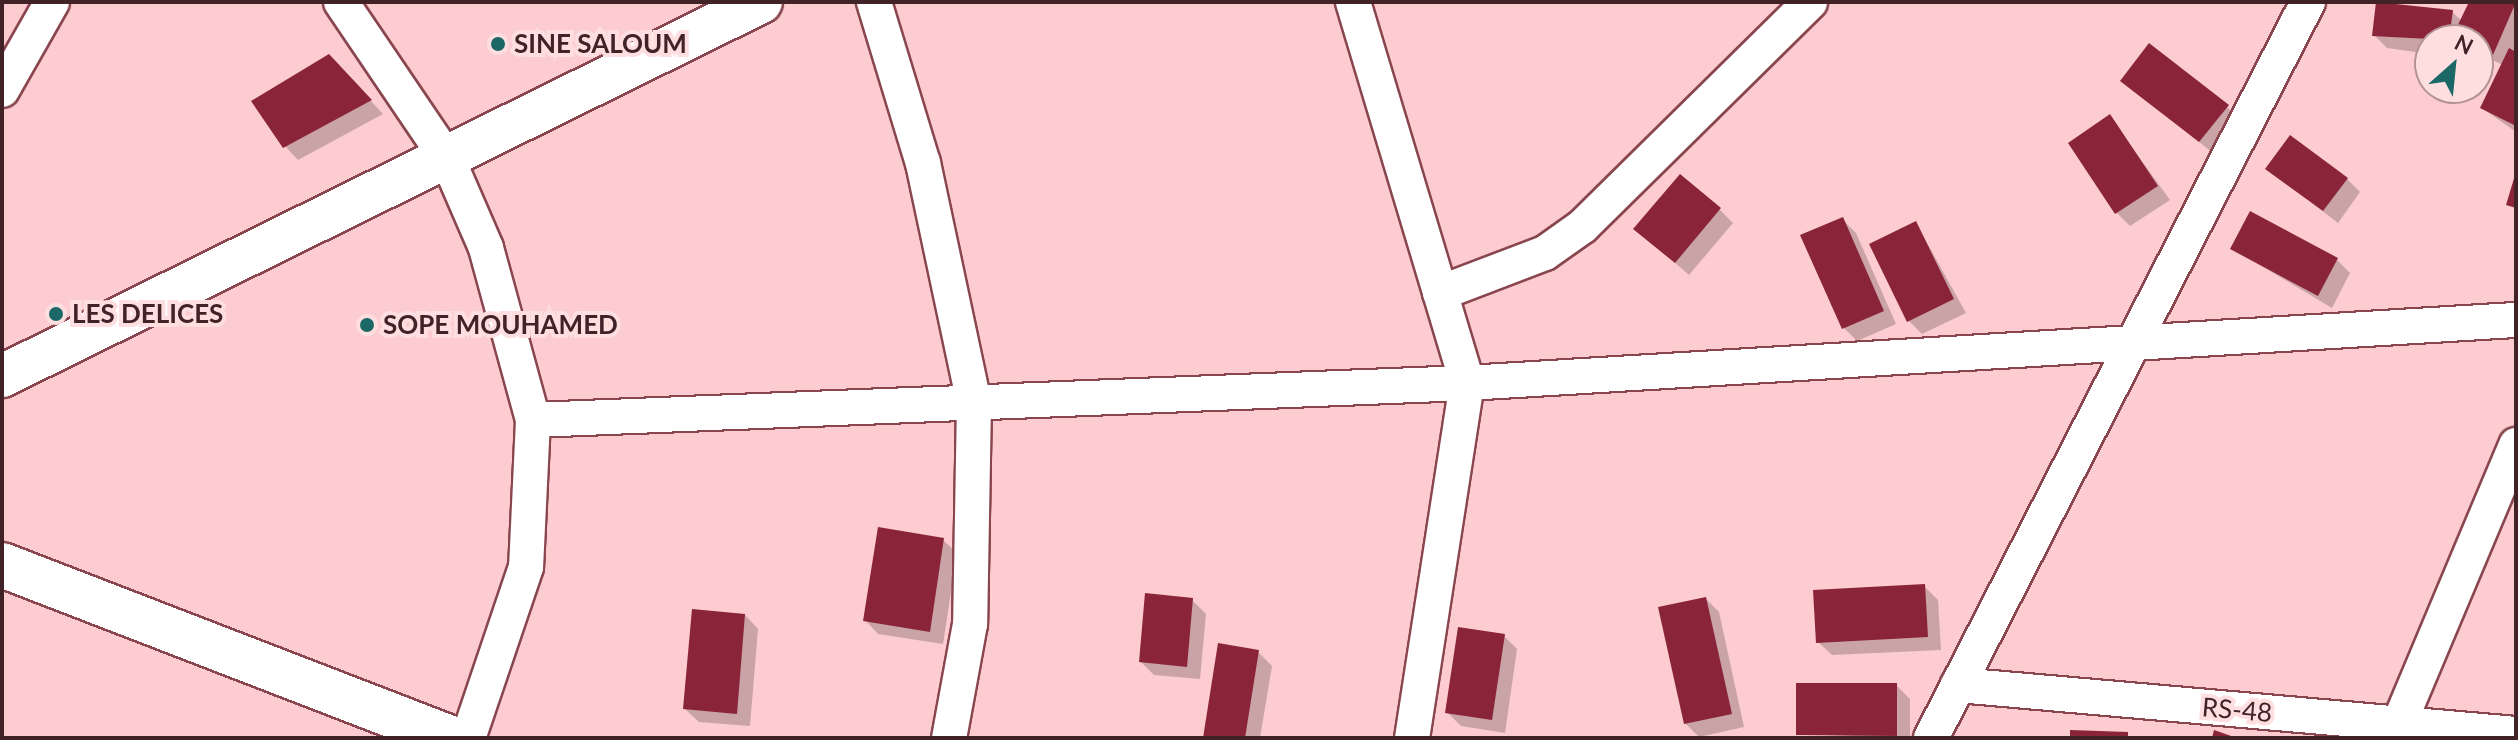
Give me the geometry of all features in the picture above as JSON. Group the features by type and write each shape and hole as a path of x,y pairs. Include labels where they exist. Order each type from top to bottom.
{"main road":[{"path":"3,565 450,738"}],"street":[{"path":"2,90 52,2"},
{"path":"341,2 448,160 486,248 533,420 526,567 468,738"},
{"path":"3,375 448,160 761,2"},
{"path":"874,2 923,163 974,402 970,624 949,738"},
{"path":"1353,2 1467,383 1412,738"},
{"path":"1440,293 1545,253 1583,226 1810,2"},
{"path":"1931,738 2308,2"},
{"path":"533,420 1467,383 2516,320"},
{"path":"2396,731 2516,445"},
{"name":"RS-48","path":"1958,685 2396,731 2516,734"}],"building":[{"path":"2376,2 2453,10 2451,24 2414,24 2414,38 2372,36"},
{"path":"2469,2 2516,2 2494,53 2494,24 2458,24"},
{"path":"2149,43 2229,105 2199,142 2120,81"},
{"path":"2509,48 2516,52 2516,126 2480,108 2482,104 2494,104 2494,79"},
{"path":"329,54 372,100 283,148 251,101"},
{"path":"2110,114 2158,186 2115,214 2068,143"},
{"path":"2290,135 2348,178 2323,211 2265,169"},
{"path":"1680,174 1721,208 1675,263 1633,229"},
{"path":"2516,175 2516,208 2506,205"},
{"path":"2250,211 2338,258 2318,296 2230,249"},
{"path":"1843,217 1884,311 1842,329 1800,235"},
{"path":"1916,221 1954,299 1907,322 1869,244"},
{"path":"878,527 944,538 930,632 863,621"},
{"path":"1925,584 1928,637 1816,643 1813,590"},
{"path":"1145,593 1193,598 1187,667 1139,662"},
{"path":"1706,597 1732,714 1684,724 1658,607"},
{"path":"692,609 745,614 737,714 683,709"},
{"path":"1458,627 1505,634 1492,720 1445,713"},
{"path":"1218,643 1259,650 1245,738 1203,738"},
{"path":"1796,683 1897,683 1897,736 1796,735"},
{"path":"2070,730 2128,732 2128,738 2070,738"},
{"path":"2214,730 2237,738 2212,738"}],"place":[{"name":"SINE SALOUM","path":"498,44"},
{"name":"LES DELICES","path":"56,314"},
{"name":"SOPE MOUHAMED","path":"367,325"}]}
